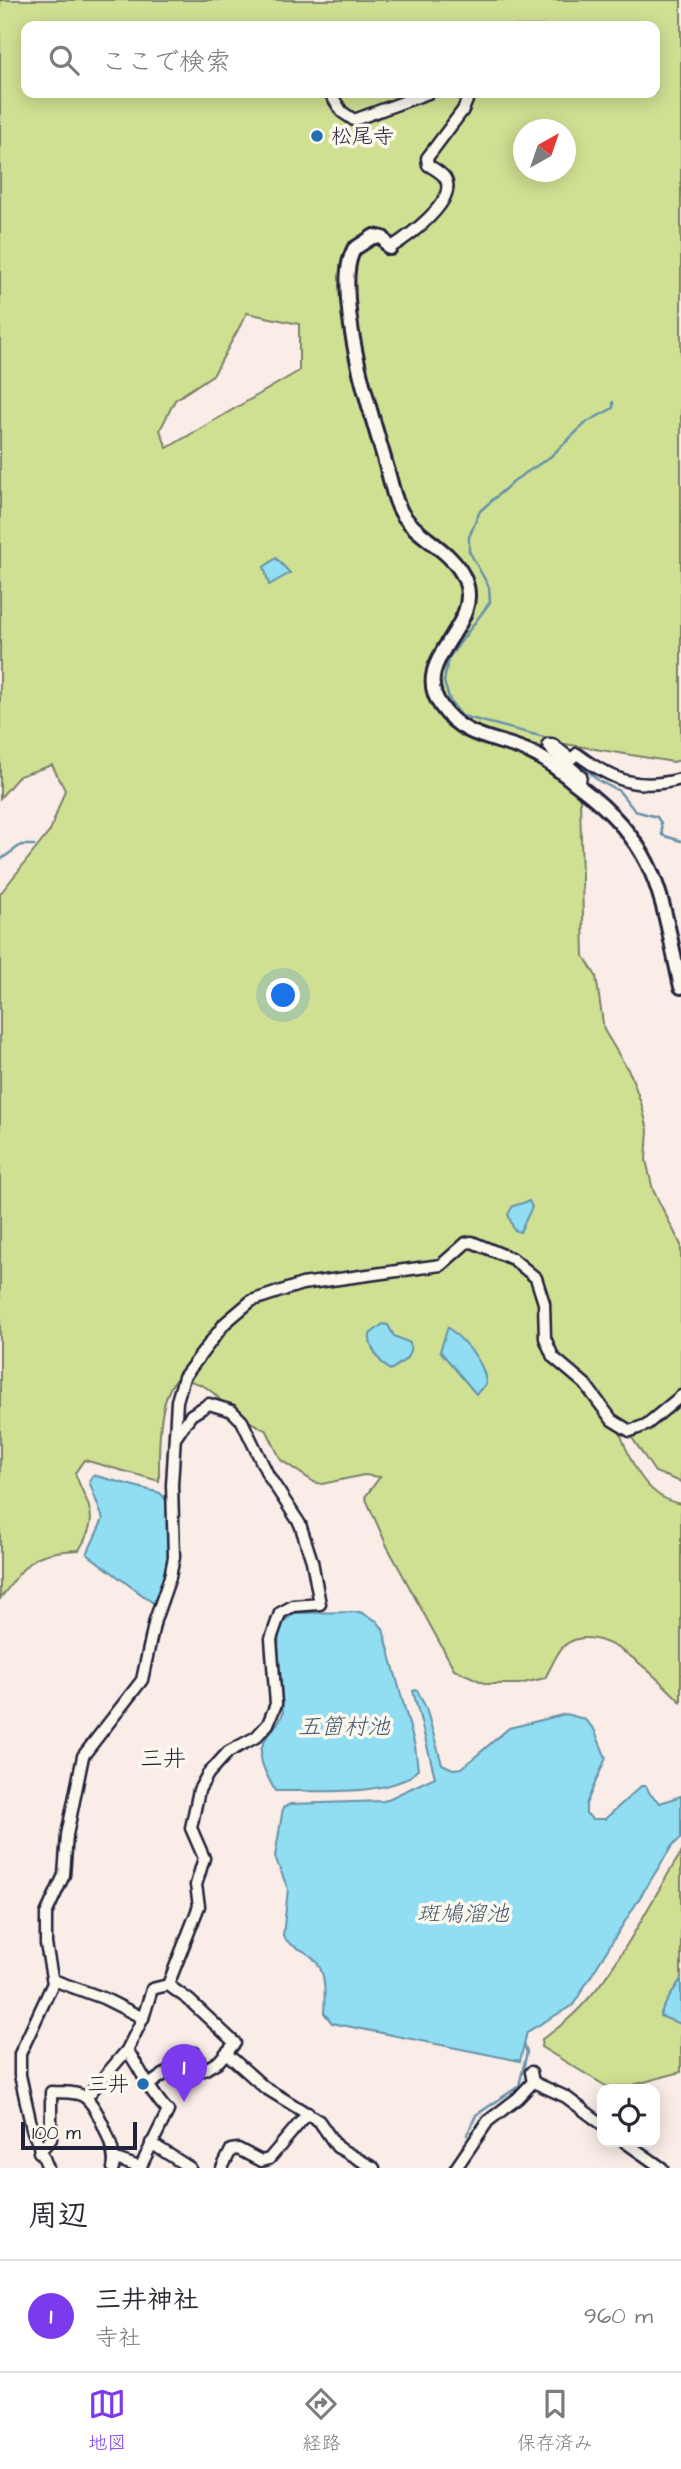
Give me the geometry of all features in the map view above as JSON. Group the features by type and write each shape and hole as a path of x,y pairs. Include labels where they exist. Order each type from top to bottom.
{"main road":[{"path":"390,248 383,238 374,236 359,243 350,261 348,304 366,395 403,515 445,553 466,580 468,597 465,612 435,663 435,696 448,715 471,734 531,753 579,786 623,824 646,857 662,901 681,987"}],"street":[{"path":"333,98 342,112 354,120 414,98"},
{"path":"390,248 417,230 442,202 447,187 445,178 428,165 427,158 463,110 468,98"},
{"path":"579,786 581,776 552,752 548,744 603,774 628,783 653,785 681,779"},
{"path":"48,2168 39,2152 19,2064 21,2048 53,1980 46,1944 46,1913 64,1875 67,1835 83,1756 142,1681 174,1557 172,1485 177,1401 184,1377 216,1333 242,1306 261,1296 302,1284 441,1265 466,1243 472,1242 513,1259 536,1278 544,1303 545,1338 552,1357 585,1384 618,1426 630,1431 646,1425 681,1396"},
{"path":"169,1985 199,1906 196,1885 204,1858 191,1828 199,1790 215,1765 228,1752 256,1737 274,1713 276,1704 271,1639 280,1613 293,1606 320,1604 312,1561 300,1524 268,1475 242,1421 220,1405 209,1404 191,1415 175,1439"},
{"path":"53,1980 103,1998 143,2018"},
{"path":"86,2098 127,2050 143,2018 152,1989 169,1985 190,2000 235,2043 219,2061 204,2070 195,2053 150,2084"},
{"path":"39,2152 51,2139 51,2092 76,2094 86,2098 101,2120 115,2164 140,2167 167,2111 151,2093 150,2084 127,2050"},
{"path":"226,2053 264,2087 319,2121 337,2147 374,2168"},
{"path":"456,2168 488,2121 518,2098 532,2077 566,2097 597,2120"},
{"path":"222,2168 232,2150 239,2149 261,2161 269,2159 308,2113"},
{"path":"151,2143 190,2168"},
{"path":"632,2147 662,2168"}],"green space":[{"path":"0,0 681,0 681,760 673,762 565,744 580,800 584,956 596,976 604,1030 631,1075 642,1106 648,1130 646,1160 653,1190 681,1245 681,1482 655,1472 626,1429 620,1433 629,1456 649,1487 658,1495 681,1504 681,1702 629,1655 597,1640 582,1638 568,1643 558,1654 545,1678 519,1684 486,1684 454,1669 387,1546 365,1497 380,1477 364,1475 322,1484 314,1482 281,1460 267,1431 245,1419 236,1407 224,1405 208,1389 184,1380 176,1379 165,1401 160,1428 159,1481 84,1460 75,1473 91,1519 86,1538 79,1550 40,1556 25,1567 0,1599 0,894 50,831 65,790 52,765 19,776 0,798","holes":["247,313 299,324 299,371 167,448 160,430 175,400 214,374"]},
{"path":"681,1853 681,2072 636,2084 603,2084 541,2047 542,2039 565,2022 586,2001 621,1955"}],"water":[{"path":"276,558 290,573 269,585 264,567"},
{"path":"529,1201 532,1207 520,1232 514,1230 508,1214 513,1206"},
{"path":"383,1324 388,1325 394,1336 410,1343 408,1356 390,1370 376,1354 370,1339 370,1334"},
{"path":"448,1327 473,1352 482,1367 486,1384 476,1394 440,1351"},
{"path":"93,1475 160,1493 166,1502 170,1515 169,1547 156,1605 87,1554 103,1519 89,1481"},
{"name":"五箇村池","path":"360,1612 377,1621 383,1629 415,1746 418,1769 407,1778 391,1785 372,1788 275,1791 262,1764 261,1750 283,1713 278,1647 280,1624 295,1613"},
{"name":"斑鳩溜池","path":"417,1690 426,1708 442,1764 453,1769 462,1768 509,1728 566,1714 584,1719 594,1729 606,1758 586,1804 586,1813 592,1819 605,1819 641,1786 646,1786 660,1803 681,1796 681,1838 672,1846 573,2005 527,2032 520,2061 332,2023 324,2013 323,1979 318,1964 283,1936 288,1889 275,1857 283,1808 290,1804 384,1801 435,1777 413,1691"},
{"path":"681,1979 681,2024 660,2016"}],"waterway":[{"path":"569,752 560,741 462,716 450,701 444,682 448,659 490,602 489,587 469,551 469,537 480,511 515,480 550,457 587,422 613,408 613,402"},
{"path":"576,759 599,781 619,791 635,811 657,817 661,823 662,835 681,841"},
{"path":"0,860 21,845 34,845"},
{"path":"467,2135 476,2115 519,2086 527,2052 524,2044"}],"place":[{"name":"松尾寺","path":"317,136"},
{"name":"三井","path":"143,2084"},
{"name":"三井神社","path":"184,2102"}],"district":[{"name":"三井","path":"163,1758"}]}
